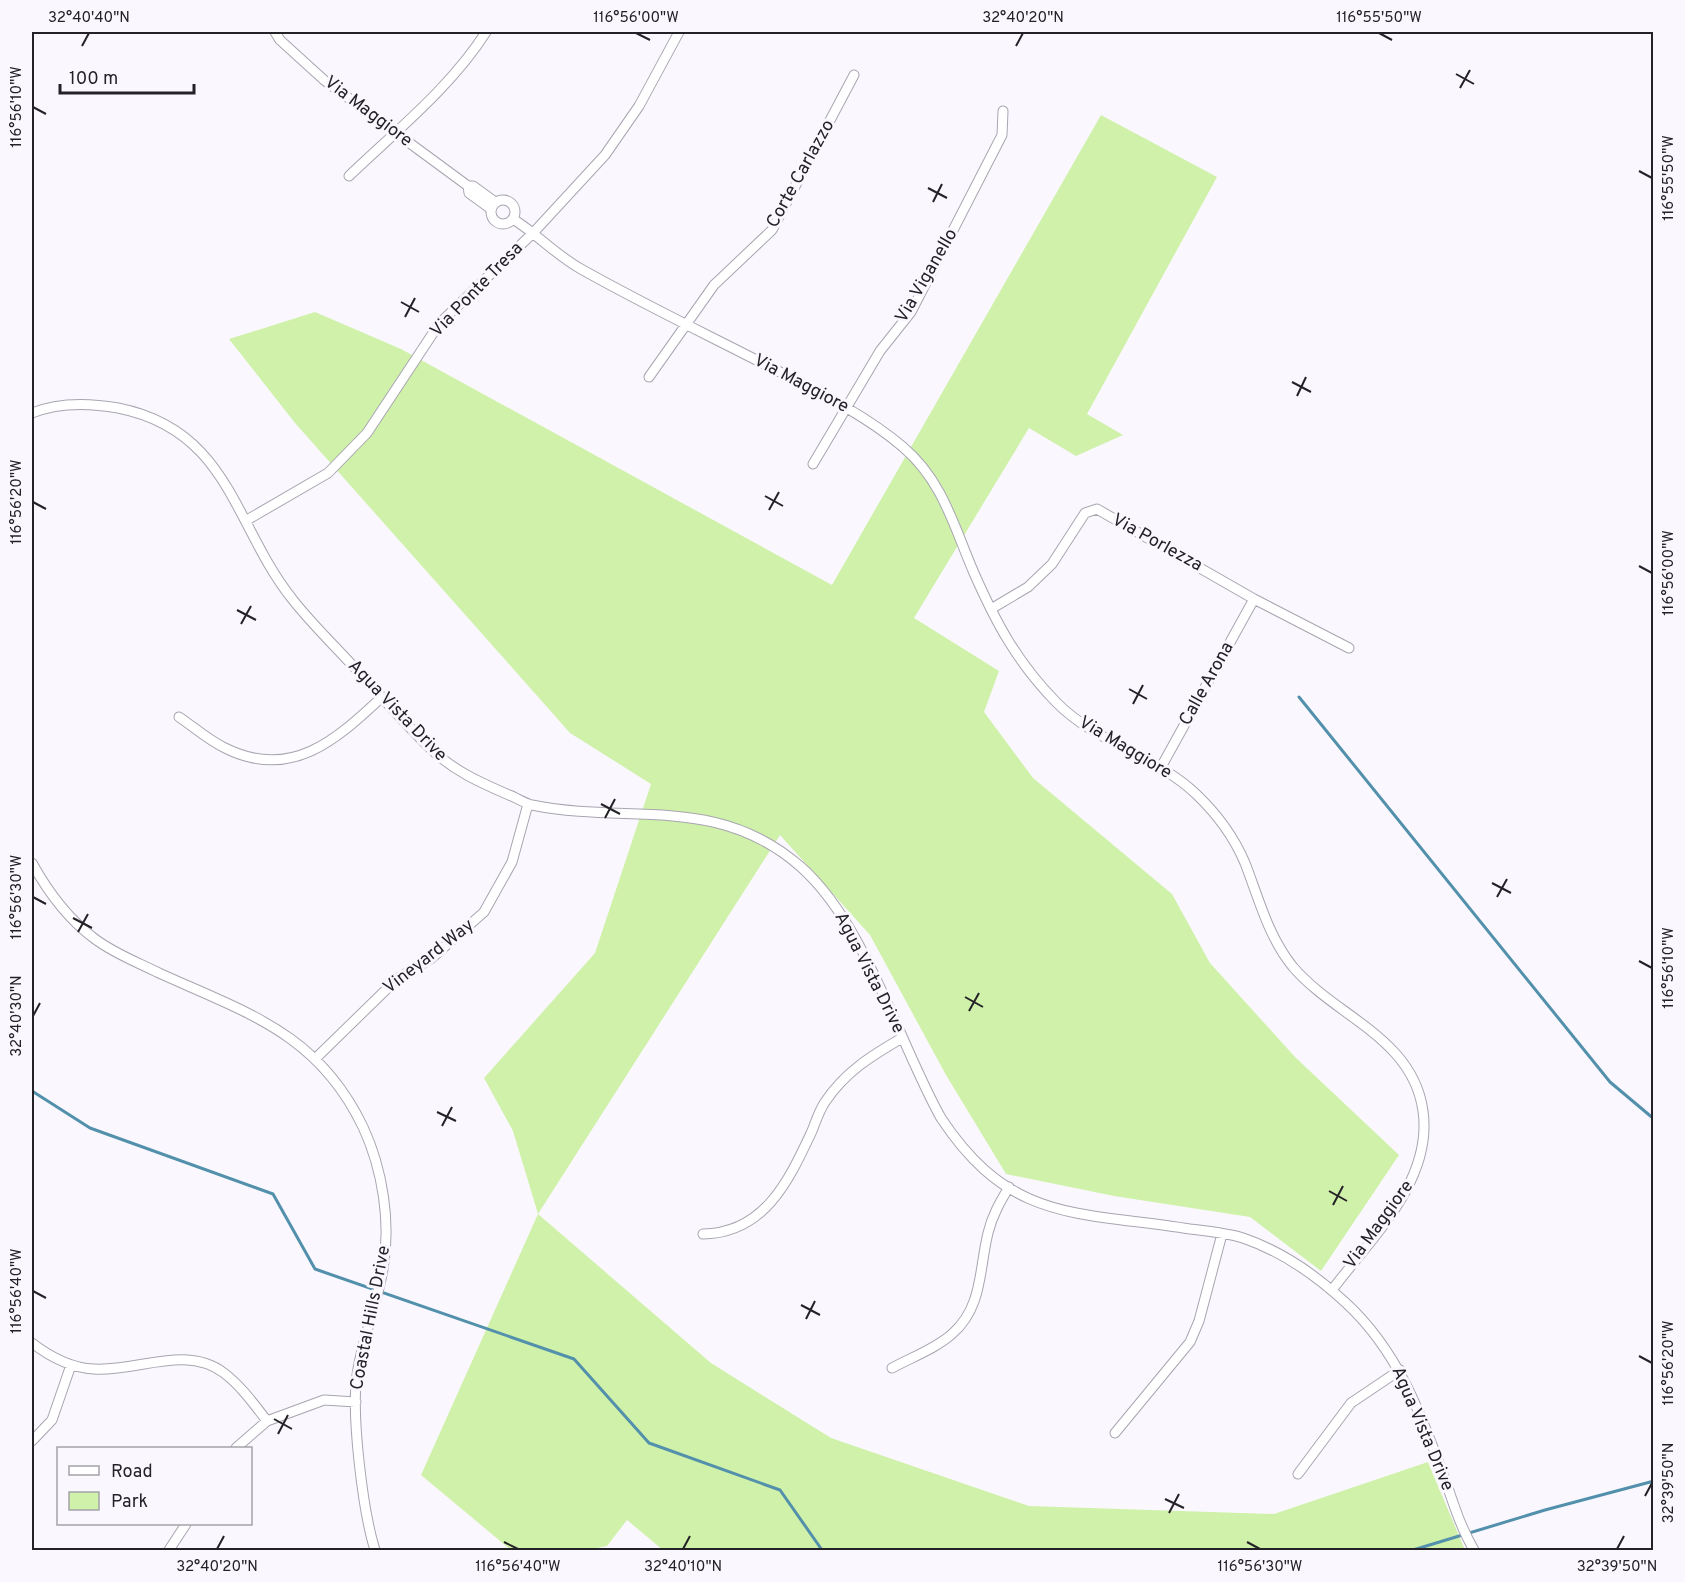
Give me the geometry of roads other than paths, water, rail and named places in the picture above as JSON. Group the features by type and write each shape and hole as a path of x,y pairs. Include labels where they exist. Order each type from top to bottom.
{"street":[{"name":"Via Maggiore","path":"275,32 280,40 324,80 468,186 473,186 493,206"},
{"path":"349,176 395,134 472,52 486,32"},
{"name":"Via Ponte Tresa","path":"247,520 328,473 367,433 439,324 534,232 584,180 614,143 639,106 679,32"},
{"name":"Corte Carlazzo","path":"649,377 688,325 714,285 772,230 854,75"},
{"name":"Via Viganello","path":"813,464 880,351 911,312 1002,135 1003,111"},
{"path":"502,200 513,204 515,211 513,219 500,224 492,216 493,206 502,200"},
{"name":"Via Maggiore","path":"513,219 534,232 548,246 580,268 846,406 902,446 933,480 949,508 991,609 1018,660 1058,704 1089,729 1160,769 1196,794 1232,837 1270,931 1291,963 1312,987 1391,1046 1410,1071 1419,1092 1425,1135 1414,1176 1404,1195 1332,1290"},
{"name":"Agua Vista Drive","path":"32,413 60,406 91,405 126,410 163,425 188,441 209,462 247,520 267,564 293,601 382,697 449,764 483,785 528,804 566,810 685,815 732,828 769,844 801,867 832,901 850,930 933,1103 950,1132 977,1162 1009,1187 1035,1202 1070,1214 1242,1238 1280,1255 1332,1290 1369,1327 1400,1370 1424,1421 1460,1521 1474,1551"},
{"name":"Via Porlezza","path":"991,609 1028,587 1052,564 1085,513 1097,509 1254,599 1349,648"},
{"name":"Calle Arona","path":"1160,769 1254,599"},
{"path":"179,717 226,748 256,758 278,759 310,753 330,743 382,697"},
{"name":"Vineyard Way","path":"315,1059 398,978 440,952 484,912 512,862 528,804"},
{"name":"Coastal Hills Drive","path":"32,863 64,910 96,939 134,962 266,1021 315,1059 346,1097 364,1129 378,1172 385,1210 386,1248 383,1271 360,1356 356,1402 360,1456 375,1551"},
{"path":"703,1234 734,1229 766,1209 784,1187 822,1107 841,1081 866,1058 902,1038"},
{"path":"892,1368 942,1342 969,1314 980,1285 991,1221 1009,1187"},
{"path":"1115,1433 1190,1342 1199,1321 1222,1234"},
{"path":"32,1343 71,1365 94,1369 187,1358 223,1372 243,1391 267,1421"},
{"path":"32,1441 52,1420 71,1365"},
{"path":"1298,1474 1351,1403 1400,1370"},
{"path":"238,1447 267,1421 324,1400 356,1402"},
{"path":"169,1551 185,1525"}],"waterway":[{"path":"1299,697 1610,1082 1654,1119"},
{"path":"32,1091 90,1128 273,1194 315,1269 574,1359 649,1443 780,1490 822,1550"},
{"path":"1413,1550 1545,1510 1654,1481"}]}
